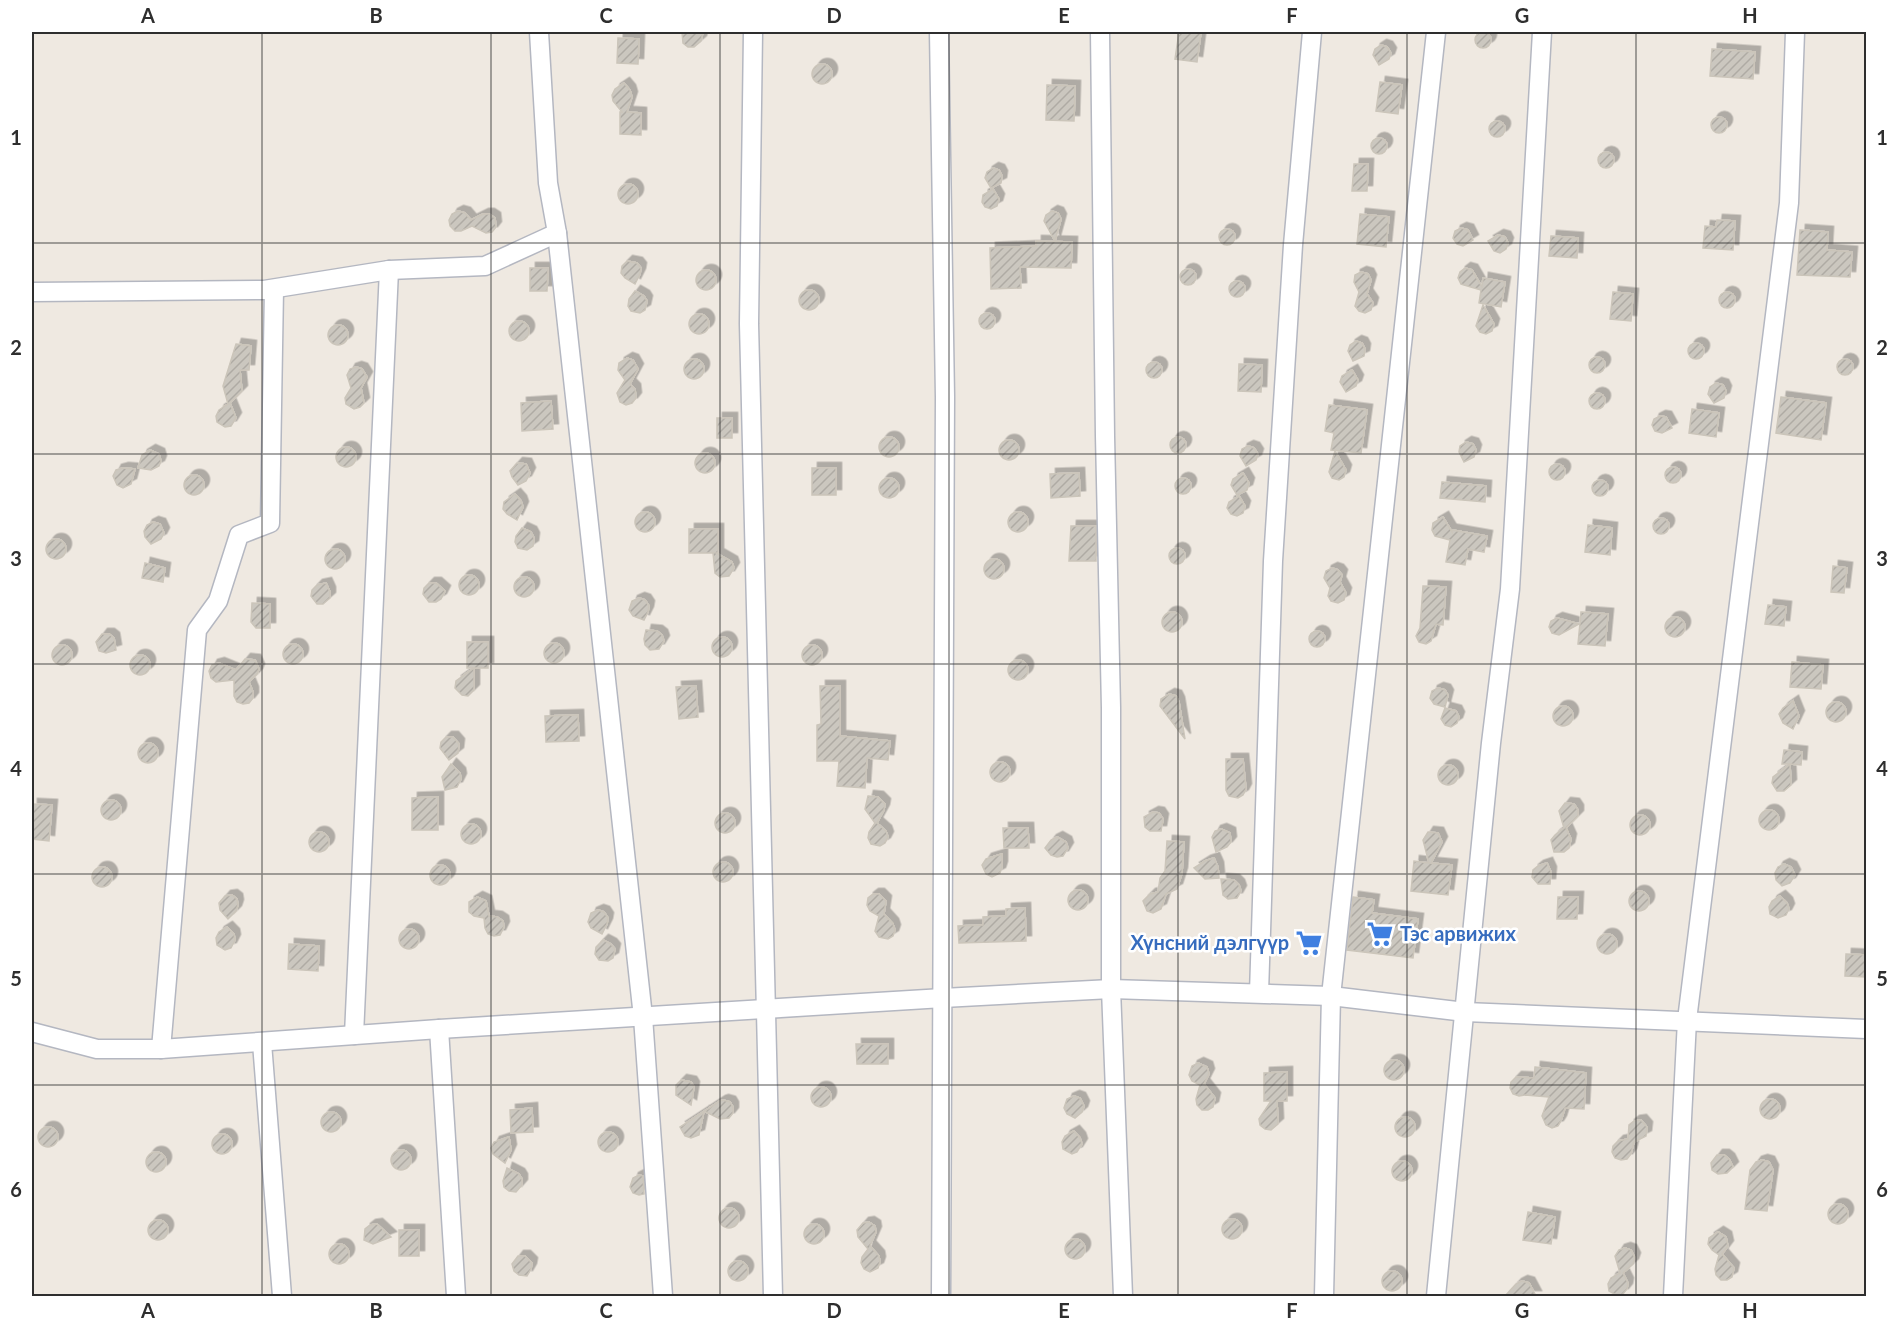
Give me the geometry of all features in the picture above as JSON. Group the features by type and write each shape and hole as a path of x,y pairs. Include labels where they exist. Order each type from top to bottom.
{"street":[{"path":"539,32 548,183 556,233 643,1017 663,1296"},
{"path":"753,32 749,324 764,1009 773,1296"},
{"path":"939,32 945,397 941,1296"},
{"path":"1100,32 1111,708 1112,990 1123,1296"},
{"path":"1259,993 1273,561 1293,245 1312,32"},
{"path":"1324,1296 1331,996 1436,32"},
{"path":"1436,1296 1491,744 1510,589 1542,32"},
{"path":"1673,1296 1687,1020 1789,203 1795,32"},
{"path":"32,292 274,289 389,270 484,266 556,233"},
{"path":"354,1035 389,270"},
{"path":"161,1049 197,630 218,601 239,535 270,523 274,289"},
{"path":"32,1032 97,1049 161,1049 262,1044 439,1029 942,998 1112,990 1331,996 1465,1012 1866,1029"},
{"path":"439,1029 456,1296"},
{"path":"262,1044 282,1296"}],"building":[{"path":"682,32 703,32 701,41 694,47 688,47 683,43"},
{"path":"1179,32 1201,32 1197,62 1175,59"},
{"path":"1480,32 1486,32 1491,40 1489,46 1480,48 1475,43 1475,37"},
{"path":"618,38 639,39 638,64 617,63"},
{"path":"1381,45 1387,47 1391,53 1389,59 1379,65 1373,55 1375,49"},
{"path":"1712,49 1755,52 1753,79 1710,76"},
{"path":"822,64 829,67 832,74 829,81 822,84 815,81 812,74 815,67"},
{"path":"1380,82 1402,85 1398,114 1376,111"},
{"path":"624,83 632,97 627,112 641,113 641,135 620,134 620,112 622,112 613,101 612,95 615,89"},
{"path":"1047,85 1075,86 1074,121 1046,120"},
{"path":"1716,117 1722,117 1727,125 1725,131 1716,133 1711,128 1711,122"},
{"path":"1494,121 1500,121 1505,129 1503,135 1494,137 1489,132 1489,126"},
{"path":"1376,138 1382,138 1387,146 1385,152 1376,154 1371,149 1371,143"},
{"path":"1603,152 1609,152 1614,160 1612,166 1603,168 1598,163 1598,157"},
{"path":"1354,164 1368,164 1367,191 1352,191"},
{"path":"993,168 999,170 1002,176 1001,183 991,188 985,178 987,172"},
{"path":"628,184 635,187 638,194 635,201 628,204 621,201 618,194 621,187"},
{"path":"993,189 999,199 997,206 991,209 985,207 982,202 983,195"},
{"path":"458,211 465,213 471,220 483,214 489,214 495,218 496,227 492,232 486,233 472,226 455,231 450,226 449,220 452,214"},
{"path":"1052,211 1058,213 1061,219 1055,241 1044,221 1046,215"},
{"path":"1360,214 1389,217 1386,247 1357,244"},
{"path":"1717,220 1735,221 1733,250 1703,248 1705,226 1716,227"},
{"path":"1461,228 1468,230 1473,240 1463,246 1457,244 1453,238 1455,231"},
{"path":"1224,229 1230,229 1235,237 1233,243 1224,245 1219,240 1219,234"},
{"path":"1800,230 1828,232 1827,250 1852,252 1850,277 1797,275"},
{"path":"1498,235 1505,237 1508,243 1506,249 1500,253 1494,251 1488,241"},
{"path":"1551,236 1578,238 1577,258 1549,256"},
{"path":"1036,241 1072,242 1071,268 1020,267 1021,288 991,289 990,248 1036,246"},
{"path":"627,261 637,263 641,268 635,284 621,273 622,266"},
{"path":"530,268 548,268 547,291 530,291"},
{"path":"1465,268 1472,270 1482,287 1483,278 1505,282 1501,307 1479,303 1481,290 1461,284 1458,278 1460,272"},
{"path":"1185,269 1191,269 1196,277 1194,283 1185,285 1180,280 1180,274"},
{"path":"706,270 713,273 716,280 713,287 706,290 699,287 696,280 699,273"},
{"path":"1361,272 1368,274 1371,280 1367,294 1373,303 1371,310 1365,313 1359,311 1355,306 1359,292 1354,282 1355,275"},
{"path":"1234,281 1240,281 1245,289 1243,295 1234,297 1229,292 1229,286"},
{"path":"809,290 816,293 819,300 816,307 809,310 802,307 799,300 802,293"},
{"path":"635,291 644,296 647,301 645,310 640,313 631,311 628,306 629,299"},
{"path":"1613,292 1633,294 1631,321 1610,319"},
{"path":"1724,292 1730,292 1735,300 1733,306 1724,308 1719,303 1719,297"},
{"path":"1483,305 1494,324 1492,331 1486,334 1480,332 1476,326"},
{"path":"984,313 990,313 995,321 993,327 984,329 979,324 979,318"},
{"path":"699,314 706,317 709,324 706,331 699,334 692,331 689,324 692,317"},
{"path":"519,321 526,324 529,331 526,338 519,341 512,338 509,331 512,324"},
{"path":"338,325 345,328 348,335 345,342 338,345 331,342 328,335 331,328"},
{"path":"1356,341 1362,343 1365,349 1364,356 1353,361 1348,351 1350,345"},
{"path":"1693,343 1699,343 1704,351 1702,357 1693,359 1688,354 1688,348"},
{"path":"236,344 251,346 249,370 240,370 242,391 230,403 236,418 231,426 225,427 217,422 216,416 219,410 228,404 223,386"},
{"path":"1594,357 1600,357 1605,365 1603,371 1594,373 1589,368 1589,362"},
{"path":"627,358 633,360 638,369 630,384 635,389 636,398 632,403 626,405 620,402 617,393 625,380 618,370 619,363"},
{"path":"694,359 701,362 704,369 701,376 694,379 687,376 684,369 687,362"},
{"path":"1842,359 1848,359 1853,367 1851,373 1842,375 1837,370 1837,364"},
{"path":"1151,362 1157,362 1162,370 1160,376 1151,378 1146,373 1146,367"},
{"path":"1239,364 1262,365 1261,392 1238,391"},
{"path":"356,367 362,369 367,377 361,388 364,403 354,409 346,404 345,398 351,388 347,375 350,369"},
{"path":"1352,370 1358,380 1356,386 1346,392 1340,382 1342,376"},
{"path":"1716,383 1723,385 1726,391 1724,398 1714,403 1708,394 1710,387"},
{"path":"1594,393 1600,393 1605,401 1603,407 1594,409 1589,404 1589,398"},
{"path":"1781,397 1826,403 1821,440 1776,433"},
{"path":"551,401 553,429 522,431 521,403"},
{"path":"1329,405 1367,410 1361,453 1331,450 1334,433 1325,431"},
{"path":"1692,409 1719,413 1716,437 1689,433"},
{"path":"1660,416 1666,417 1672,428 1662,433 1655,431 1652,425 1654,419"},
{"path":"717,418 732,418 732,438 717,438"},
{"path":"889,437 896,440 899,447 896,454 889,457 882,454 879,447 882,440"},
{"path":"1175,437 1181,437 1186,445 1184,451 1175,453 1170,448 1170,442"},
{"path":"1009,440 1016,443 1019,450 1016,457 1009,460 1002,457 999,450 1002,443"},
{"path":"1466,442 1473,444 1476,450 1474,457 1464,462 1459,452 1460,446"},
{"path":"1248,446 1254,448 1258,454 1256,460 1246,466 1240,456 1242,449"},
{"path":"346,447 353,450 356,457 353,464 346,467 339,464 336,457 339,450"},
{"path":"150,450 159,454 161,461 159,466 151,470 138,468 142,455"},
{"path":"1335,451 1346,470 1344,477 1339,480 1332,478 1329,472"},
{"path":"705,453 712,456 715,463 712,470 705,473 698,470 695,463 698,456"},
{"path":"517,463 526,464 530,473 526,481 518,485 510,471"},
{"path":"1554,464 1560,464 1565,472 1563,478 1554,480 1549,475 1549,469"},
{"path":"1670,467 1676,467 1681,475 1679,481 1670,483 1665,478 1665,472"},
{"path":"812,468 836,468 836,495 812,495"},
{"path":"135,469 131,484 123,488 117,485 113,476 116,470"},
{"path":"1079,473 1080,496 1051,498 1050,474"},
{"path":"1243,473 1249,483 1247,490 1237,495 1231,485 1233,479"},
{"path":"194,475 201,478 204,485 201,492 194,495 187,492 184,485 187,478"},
{"path":"889,478 896,481 899,488 896,495 889,498 882,495 879,488 882,481"},
{"path":"1180,478 1186,478 1191,486 1189,492 1180,494 1175,489 1175,483"},
{"path":"1597,480 1603,480 1608,488 1606,494 1597,496 1592,491 1592,485"},
{"path":"1442,482 1486,486 1485,502 1440,498"},
{"path":"515,494 523,507 517,520 503,509 504,502"},
{"path":"1239,496 1245,506 1243,513 1237,516 1231,514 1227,508 1229,502"},
{"path":"645,512 652,515 655,522 652,529 645,532 638,529 635,522 638,515"},
{"path":"1018,512 1025,515 1028,522 1025,529 1018,532 1011,529 1008,522 1011,515"},
{"path":"1443,517 1452,532 1452,530 1487,536 1484,552 1468,549 1465,565 1446,562 1450,540 1435,536 1432,530 1433,523"},
{"path":"1658,518 1664,518 1669,526 1667,532 1658,534 1653,529 1653,523"},
{"path":"153,522 160,524 164,533 161,539 151,544 145,537 144,531 147,525"},
{"path":"1588,525 1612,528 1610,555 1585,552"},
{"path":"1071,526 1096,526 1096,561 1069,561"},
{"path":"522,528 531,532 534,538 533,546 527,550 518,548 515,542"},
{"path":"689,529 718,529 718,553 716,553 732,562 734,568 729,576 720,577 715,573 713,553 689,553"},
{"path":"56,539 63,542 66,549 63,556 56,559 49,556 46,549 49,542"},
{"path":"1174,548 1180,548 1185,556 1183,562 1174,564 1169,559 1169,553"},
{"path":"335,549 342,552 345,559 342,566 335,569 328,566 325,559 328,552"},
{"path":"994,559 1001,562 1004,569 1001,576 994,579 987,576 984,569 987,562"},
{"path":"145,563 165,568 163,582 142,578"},
{"path":"1833,566 1847,568 1844,593 1831,592"},
{"path":"1332,568 1338,570 1342,575 1340,582 1346,593 1344,600 1338,603 1331,601 1328,596 1330,588 1324,578 1326,571"},
{"path":"469,575 476,578 479,585 476,592 469,595 462,592 459,585 462,578"},
{"path":"524,577 531,580 534,587 531,594 524,597 517,594 514,587 517,580"},
{"path":"326,583 330,598 323,604 317,604 311,596 312,590 317,585"},
{"path":"429,583 436,583 445,591 441,599 436,602 429,602 423,594 424,588"},
{"path":"1423,586 1446,587 1443,625 1436,624 1431,641 1426,644 1419,642 1416,636 1420,628"},
{"path":"639,598 645,600 649,606 644,620 633,616 629,610 632,601"},
{"path":"252,603 270,604 270,628 256,628 251,622"},
{"path":"1768,605 1786,607 1784,626 1765,624"},
{"path":"1172,612 1179,615 1182,622 1179,629 1172,632 1165,629 1162,622 1165,615"},
{"path":"1581,612 1608,614 1605,646 1578,644"},
{"path":"1675,617 1682,620 1685,627 1682,634 1675,637 1668,634 1665,627 1668,620"},
{"path":"1557,618 1579,624 1559,635 1552,633 1549,627 1551,621"},
{"path":"646,630 657,631 662,635 664,641 659,649 650,650 645,645"},
{"path":"1314,631 1320,631 1325,639 1323,645 1314,647 1309,642 1309,636"},
{"path":"102,634 109,634 114,638 116,650 106,653 99,651 96,642"},
{"path":"722,637 729,640 732,647 729,654 722,657 715,654 712,647 715,640"},
{"path":"467,642 488,642 488,668 467,668"},
{"path":"554,643 561,646 564,653 561,660 554,663 547,660 544,653 547,646"},
{"path":"293,644 300,647 303,654 300,661 293,664 286,661 283,654 286,647"},
{"path":"62,645 69,648 72,655 69,662 62,665 55,662 52,655 55,648"},
{"path":"812,645 819,648 822,655 819,662 812,665 805,662 802,655 805,648"},
{"path":"140,655 147,658 150,665 147,672 140,675 133,672 130,665 133,658"},
{"path":"245,659 255,660 259,669 249,682 253,698 249,703 243,704 237,702 234,696 234,680 216,682 211,678 209,671 212,665 219,663 236,670"},
{"path":"1018,660 1025,663 1028,670 1025,677 1018,680 1011,677 1008,670 1011,663"},
{"path":"1792,662 1823,665 1821,689 1790,687"},
{"path":"474,668 474,690 468,696 462,695 455,688 456,681"},
{"path":"696,686 698,717 679,719 676,687"},
{"path":"820,686 840,686 840,736 890,741 888,760 867,758 865,788 837,786 839,761 817,761 817,725 821,724"},
{"path":"1438,688 1445,690 1448,695 1445,707 1434,704 1430,698 1432,691"},
{"path":"1169,694 1176,696 1179,702 1185,739 1160,706 1161,699"},
{"path":"1793,701 1799,716 1793,729 1783,723 1779,714"},
{"path":"1836,702 1843,705 1846,712 1843,719 1836,722 1829,719 1826,712 1829,705"},
{"path":"1563,706 1570,709 1573,716 1570,723 1563,726 1556,723 1553,716 1556,709"},
{"path":"1445,708 1456,711 1459,717 1457,723 1451,727 1445,725 1441,719"},
{"path":"578,715 579,741 546,742 545,716"},
{"path":"446,737 453,737 459,744 458,753 449,760 440,748 441,742"},
{"path":"148,743 155,746 158,753 155,760 148,763 141,760 138,753 141,746"},
{"path":"1784,750 1802,752 1801,765 1782,764"},
{"path":"1226,759 1243,759 1246,789 1238,798 1229,796 1226,790"},
{"path":"1000,762 1007,765 1010,772 1007,779 1000,782 993,779 990,772 993,765"},
{"path":"451,764 460,773 461,779 457,787 445,790 442,777"},
{"path":"1790,764 1791,785 1784,791 1777,791 1772,783 1773,777"},
{"path":"1448,765 1455,768 1458,775 1455,782 1448,785 1441,782 1438,775 1441,768"},
{"path":"868,796 878,797 885,804 877,823 886,831 888,837 880,846 871,844 868,838 875,823 865,809"},
{"path":"438,797 438,830 412,830 412,798"},
{"path":"111,800 118,803 121,810 118,817 111,820 104,817 101,810 104,803"},
{"path":"1565,803 1574,804 1578,810 1578,816 1566,828 1571,839 1569,848 1564,852 1554,852 1551,840 1564,828 1559,811"},
{"path":"32,804 52,805 49,841 32,839"},
{"path":"1769,810 1776,813 1779,820 1776,827 1769,830 1762,827 1759,820 1762,813"},
{"path":"1153,812 1159,813 1163,819 1161,831 1150,831 1145,827 1144,817"},
{"path":"725,813 732,816 735,823 732,830 725,833 718,830 715,823 718,816"},
{"path":"1640,815 1647,818 1650,825 1647,832 1640,835 1633,832 1630,825 1633,818"},
{"path":"471,824 478,827 481,834 478,841 471,844 464,841 461,834 464,827"},
{"path":"1003,828 1028,828 1029,848 1004,848"},
{"path":"1221,829 1230,833 1231,842 1227,847 1216,852 1212,837 1215,831"},
{"path":"319,832 326,835 329,842 326,849 319,852 312,849 309,842 312,835"},
{"path":"1428,832 1438,833 1442,842 1431,863 1452,865 1448,895 1411,891 1414,861 1429,863 1423,840"},
{"path":"1057,837 1066,842 1068,848 1063,856 1057,857 1051,855 1045,848 1051,840"},
{"path":"1167,841 1184,842 1182,873 1177,889 1166,894 1161,909 1153,913 1147,911 1143,901 1150,894 1158,892 1160,878 1165,871"},
{"path":"1002,854 1000,873 992,877 986,874 982,865 986,859"},
{"path":"1214,858 1219,878 1205,879 1194,868"},
{"path":"723,862 730,865 733,872 730,879 723,882 716,879 713,872 716,865"},
{"path":"1547,863 1551,872 1550,884 1538,884 1532,877 1533,870"},
{"path":"1784,864 1791,867 1795,875 1790,883 1782,886 1776,880 1775,873 1778,867"},
{"path":"440,865 447,868 450,875 447,882 440,885 433,882 430,875 433,868"},
{"path":"102,867 109,870 112,877 109,884 102,887 95,884 92,877 95,870"},
{"path":"1221,879 1234,880 1239,885 1241,891 1237,898 1228,899 1223,895"},
{"path":"1078,890 1085,893 1088,900 1085,907 1078,910 1071,907 1068,900 1071,893"},
{"path":"1639,891 1646,894 1649,901 1646,908 1639,911 1632,908 1629,901 1632,894"},
{"path":"873,894 879,894 886,901 884,914 895,930 893,936 888,939 879,937 875,931 879,916 870,911 867,905 868,898"},
{"path":"232,895 237,899 238,905 236,911 228,919 220,910 219,903 225,896"},
{"path":"1780,896 1789,909 1786,915 1778,918 1770,914 1769,907 1772,901"},
{"path":"477,897 486,901 489,916 503,921 504,927 500,935 488,934 484,918 474,916 469,912 469,902"},
{"name":"Тэс арвижих","path":"1353,897 1374,900 1372,913 1418,919 1413,958 1347,950"},
{"path":"1558,897 1578,897 1577,919 1557,919"},
{"path":"1025,908 1026,941 959,943 958,926 983,925 983,917 1006,916 1006,909"},
{"path":"598,910 604,912 608,918 602,934 591,928 588,922 591,913"},
{"path":"227,927 234,934 235,940 231,948 225,950 217,945 216,938 219,932"},
{"path":"409,929 416,932 419,939 416,946 409,949 402,946 399,939 402,932"},
{"path":"1607,934 1614,937 1617,944 1614,951 1607,954 1600,951 1597,944 1600,937"},
{"path":"603,940 615,949 613,958 608,961 599,960 595,954 596,947"},
{"path":"289,944 319,946 318,971 288,969"},
{"path":"1846,954 1866,955 1866,977 1845,976"},
{"path":"856,1044 888,1044 888,1064 857,1064"},
{"path":"1394,1060 1401,1063 1404,1070 1401,1077 1394,1080 1387,1077 1384,1070 1387,1063"},
{"path":"1198,1063 1207,1067 1209,1074 1204,1084 1215,1098 1213,1107 1208,1110 1202,1110 1197,1105 1196,1099 1200,1085 1192,1081 1189,1075 1192,1066"},
{"path":"1535,1067 1586,1073 1584,1109 1565,1108 1558,1126 1552,1128 1546,1125 1542,1116 1549,1097 1519,1096 1513,1094 1510,1088 1511,1082 1516,1077 1534,1078"},
{"path":"1287,1072 1287,1101 1277,1101 1278,1124 1271,1130 1265,1129 1260,1125 1259,1119 1271,1101 1264,1101 1264,1073"},
{"path":"681,1080 691,1082 694,1087 691,1105 676,1095 676,1085"},
{"path":"821,1087 828,1090 831,1097 828,1104 821,1107 814,1104 811,1097 814,1090"},
{"path":"1074,1096 1080,1098 1084,1106 1082,1112 1075,1118 1067,1114 1064,1108 1067,1099"},
{"path":"1770,1099 1777,1102 1780,1109 1777,1116 1770,1119 1763,1116 1760,1109 1763,1102"},
{"path":"723,1100 730,1102 733,1107 733,1113 729,1118 720,1119 704,1111"},
{"path":"532,1108 533,1132 511,1133 510,1110"},
{"path":"704,1111 699,1135 691,1138 685,1136 680,1127"},
{"path":"331,1112 338,1115 341,1122 338,1129 331,1132 324,1129 321,1122 324,1115"},
{"path":"1405,1117 1412,1120 1415,1127 1412,1134 1405,1137 1398,1134 1395,1127 1398,1120"},
{"path":"1641,1120 1647,1127 1646,1136 1634,1142 1627,1159 1615,1158 1612,1152 1613,1146 1618,1141 1628,1139 1629,1125"},
{"path":"48,1127 55,1130 58,1137 55,1144 48,1147 41,1144 38,1137 41,1130"},
{"path":"1074,1131 1082,1144 1077,1152 1072,1154 1063,1149 1062,1142 1065,1136"},
{"path":"608,1132 615,1135 618,1142 615,1149 608,1152 601,1149 598,1142 601,1135"},
{"path":"222,1134 229,1137 232,1144 229,1151 222,1154 215,1151 212,1144 215,1137"},
{"path":"509,1137 511,1150 505,1163 493,1154 491,1148 494,1142"},
{"path":"401,1150 408,1153 411,1160 408,1167 401,1170 394,1167 391,1160 394,1153"},
{"path":"156,1152 163,1155 166,1162 163,1169 156,1172 149,1169 146,1162 149,1155"},
{"path":"1717,1155 1724,1155 1729,1159 1733,1167 1727,1173 1718,1174 1712,1170 1711,1163"},
{"path":"1762,1160 1769,1162 1773,1170 1767,1211 1745,1209 1750,1170 1756,1162"},
{"path":"1402,1161 1409,1164 1412,1171 1409,1178 1402,1181 1395,1178 1392,1171 1395,1164"},
{"path":"507,1168 519,1174 522,1179 522,1185 516,1192 504,1187 503,1181"},
{"path":"643,1176 644,1194 639,1195 633,1193 630,1187 633,1178"},
{"path":"1838,1204 1845,1207 1848,1214 1845,1221 1838,1224 1831,1221 1828,1214 1831,1207"},
{"path":"729,1208 736,1211 739,1218 736,1225 729,1228 722,1225 719,1218 722,1211"},
{"path":"1528,1212 1555,1217 1551,1244 1523,1240"},
{"path":"1232,1219 1239,1222 1242,1229 1239,1236 1232,1239 1225,1236 1222,1229 1225,1222"},
{"path":"158,1220 165,1223 168,1230 165,1237 158,1240 151,1237 148,1230 151,1223"},
{"path":"869,1222 875,1226 876,1232 870,1246 879,1256 880,1262 878,1268 870,1272 864,1269 861,1263 868,1249 858,1237 857,1230 863,1223"},
{"path":"377,1224 391,1237 373,1244 364,1240 365,1229"},
{"path":"814,1224 821,1227 824,1234 821,1241 814,1244 807,1241 804,1234 807,1227"},
{"path":"399,1230 419,1230 419,1256 399,1256"},
{"path":"1718,1232 1726,1237 1728,1246 1722,1254 1734,1268 1732,1277 1727,1280 1721,1280 1716,1275 1715,1269 1719,1255 1708,1244 1709,1238"},
{"path":"1075,1239 1082,1242 1085,1249 1082,1256 1075,1259 1068,1256 1065,1249 1068,1242"},
{"path":"339,1244 346,1247 349,1254 346,1261 339,1264 332,1261 329,1254 332,1247"},
{"path":"1625,1248 1631,1250 1635,1258 1633,1264 1623,1273 1628,1283 1627,1289 1618,1296 1609,1291 1608,1284 1611,1278 1620,1273 1615,1256 1619,1250"},
{"path":"518,1256 525,1256 532,1263 527,1276 519,1275 514,1271 512,1264"},
{"path":"738,1261 745,1264 748,1271 745,1278 738,1281 731,1278 728,1271 731,1264"},
{"path":"1392,1271 1399,1274 1402,1281 1399,1288 1392,1291 1385,1288 1382,1281 1385,1274"},
{"path":"1522,1281 1529,1283 1536,1296 1505,1296 1516,1284"}],"place":[{"name":"Тэс арвижих","path":"1380,934"},
{"name":"Хүнсний дэлгүүр","path":"1309,943"}]}
